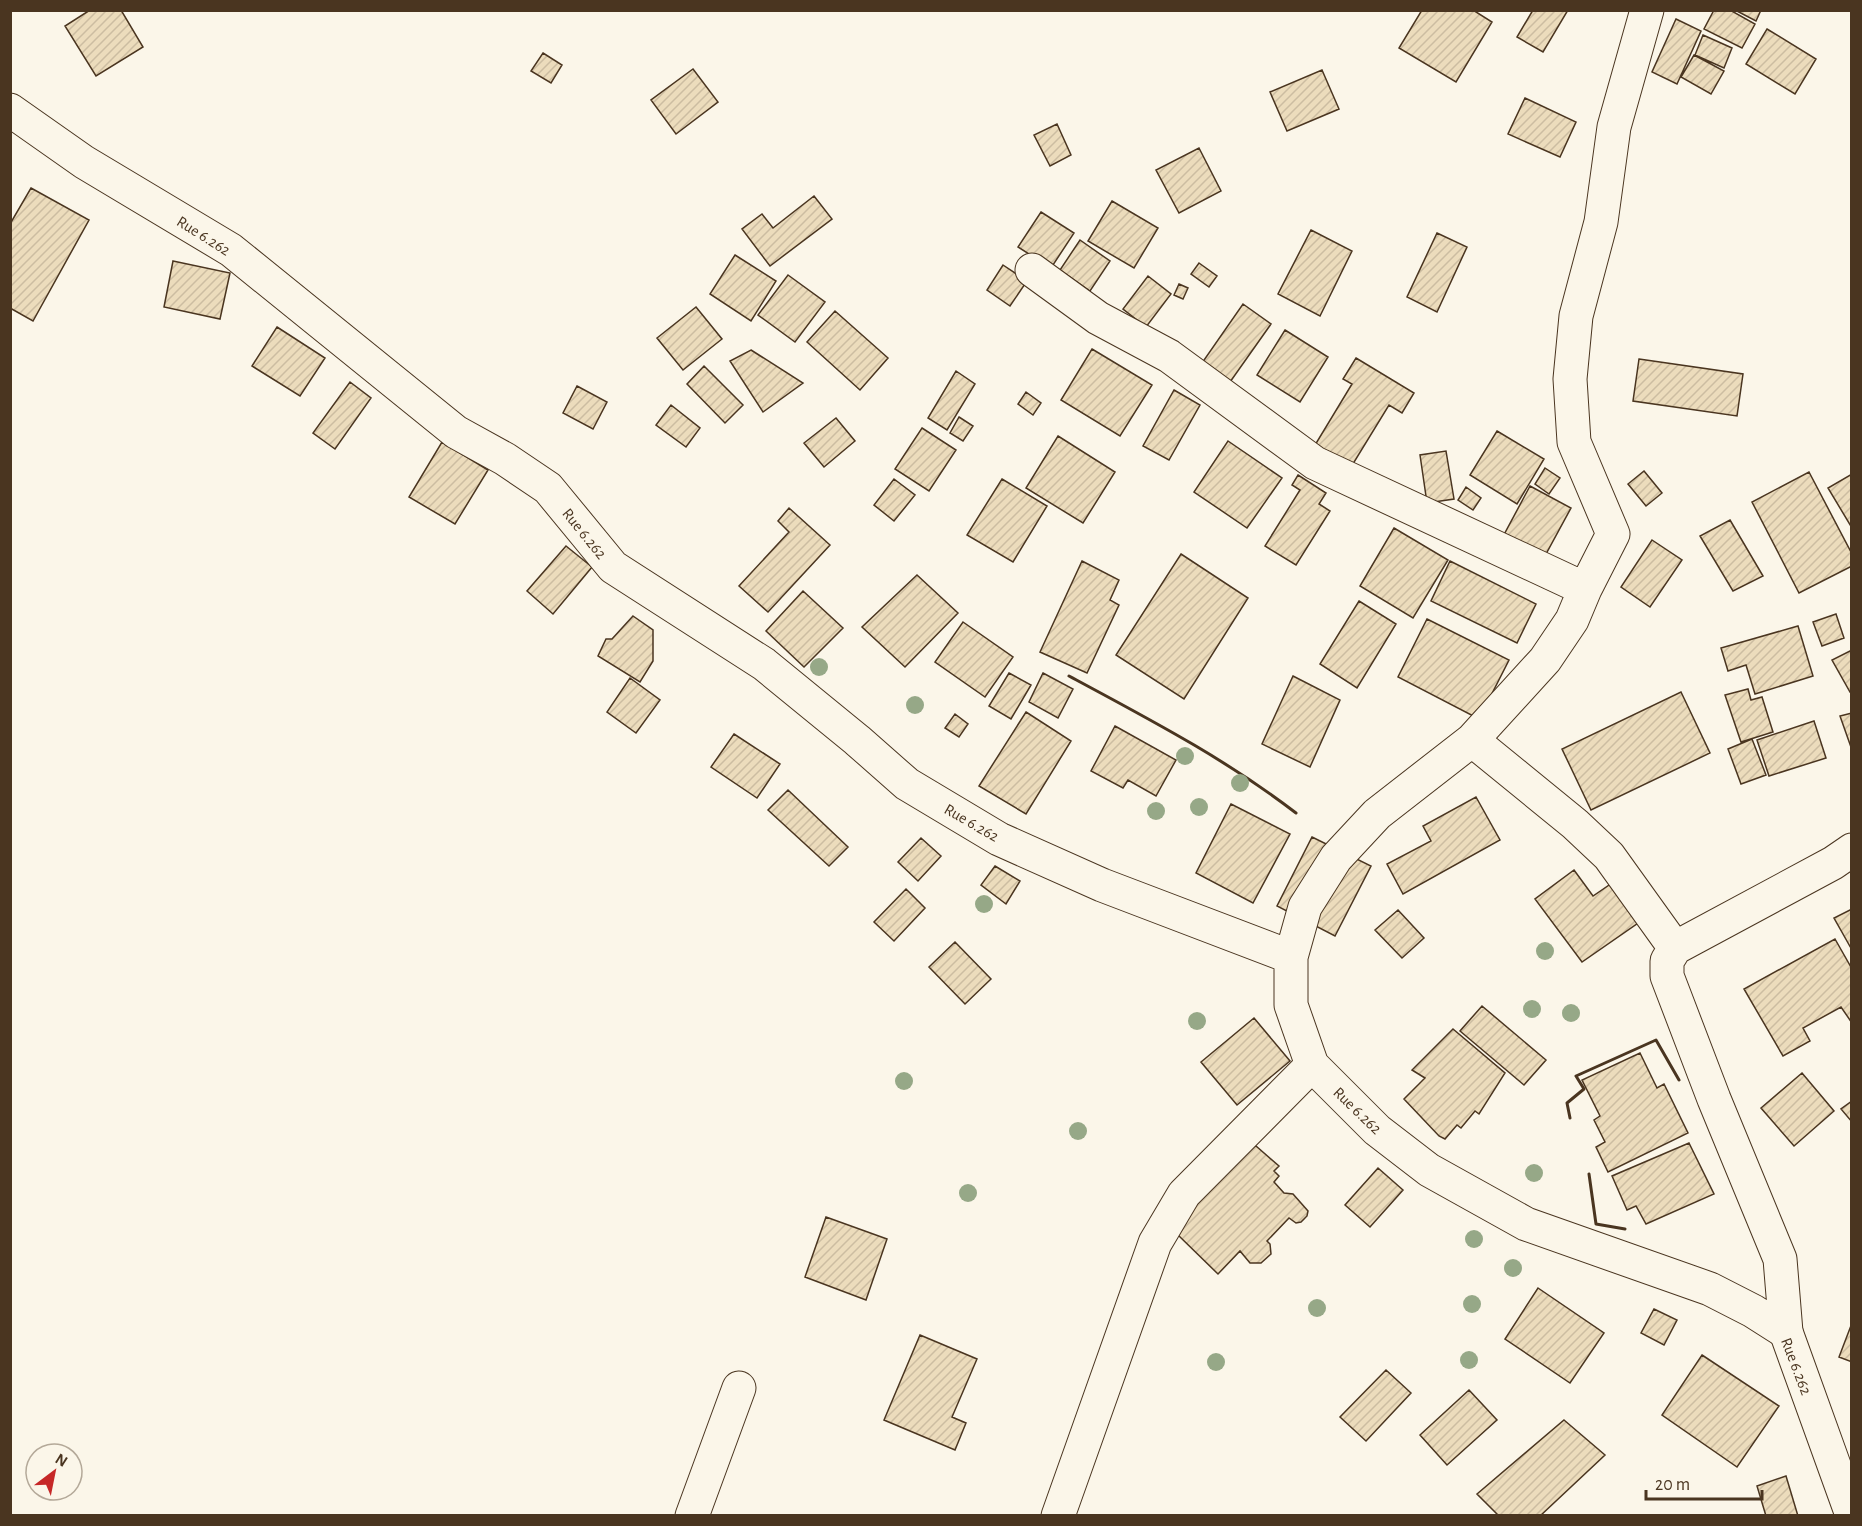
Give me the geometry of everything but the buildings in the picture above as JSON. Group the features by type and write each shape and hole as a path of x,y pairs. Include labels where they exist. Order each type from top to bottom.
{"street":[{"path":"1291,957 1305,907 1336,858 1377,814 1472,741 1545,660 1572,620 1613,534 1574,442 1570,379 1576,316 1601,222 1614,127 1647,10"},
{"name":"Rue 6.262","path":"10,110 84,162 231,250 456,432 505,459 548,488 613,567 764,664 907,784 999,839 1102,885 1291,957 1291,1005 1312,1065 1377,1130 1438,1175 1526,1224 1710,1289 1753,1311 1786,1332 1851,1515"},
{"path":"1032,270 1098,318 1168,356 1315,463 1585,589"},
{"path":"1472,741 1575,824 1609,856 1675,948"},
{"path":"1786,1332 1780,1259 1714,1099 1667,976 1667,962 1675,948 1833,863 1851,850"},
{"path":"1058,1515 1155,1243 1184,1194 1312,1065"},
{"path":"692,1515 739,1388"}],"wall":[{"path":"1069,676 1214,757 1296,813"},
{"path":"1570,1118 1567,1103 1584,1089 1576,1076 1656,1040 1679,1080"},
{"path":"1589,1174 1596,1224 1625,1229"}]}
